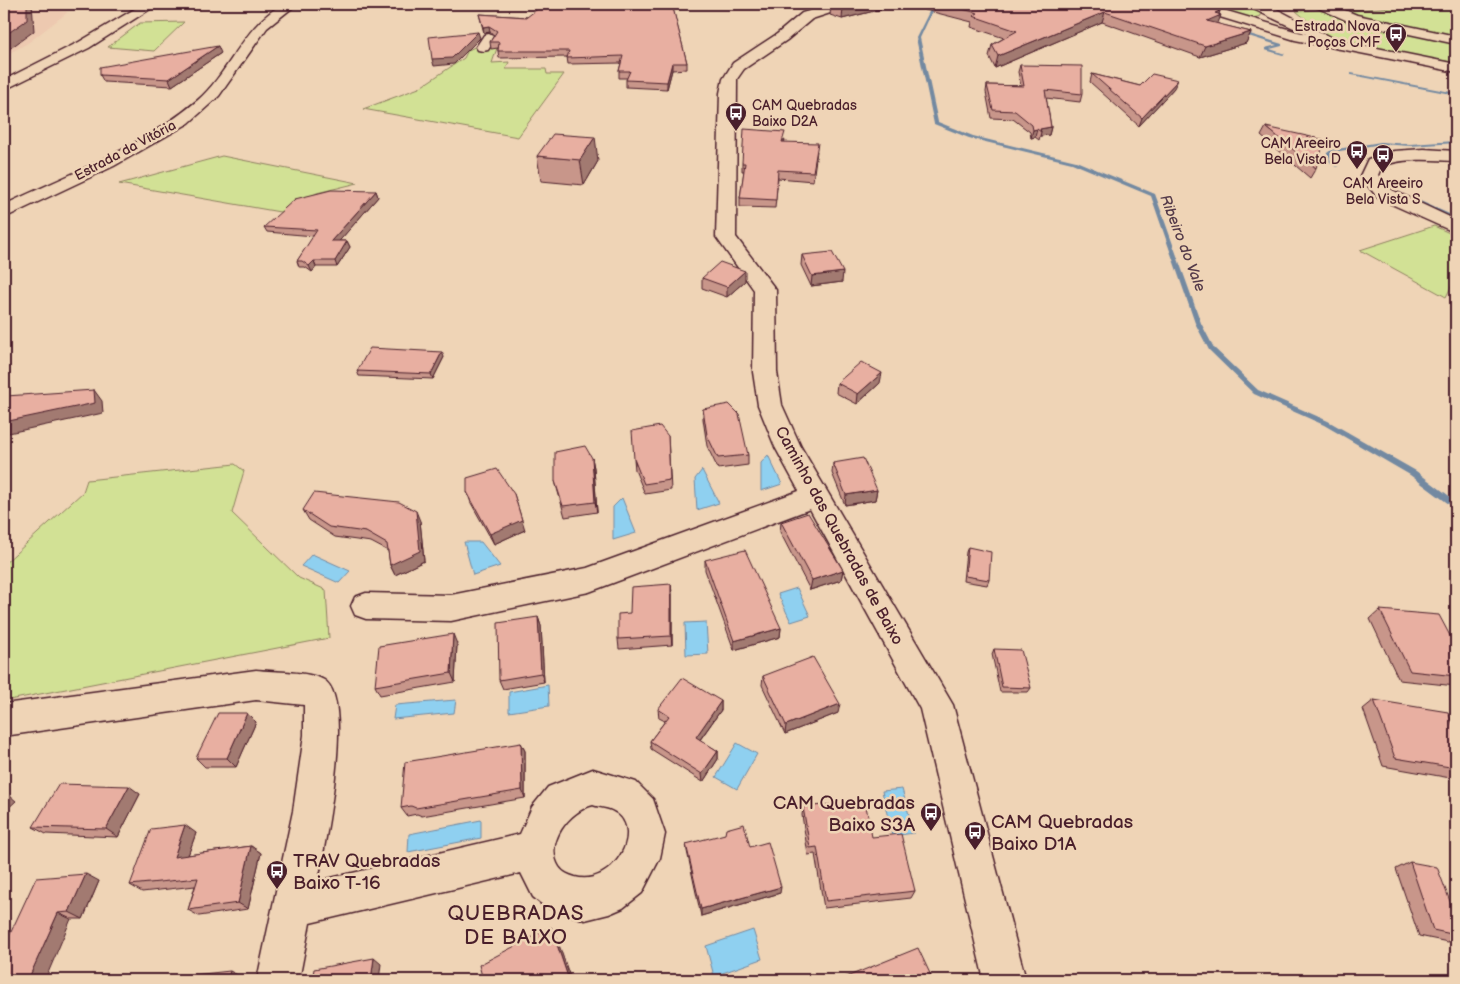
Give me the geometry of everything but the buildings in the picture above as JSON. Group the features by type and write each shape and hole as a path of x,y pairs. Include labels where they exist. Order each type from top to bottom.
{"main road":[{"path":"4,86 84,45 152,4"},
{"name":"Estrada da Vitória","path":"4,212 131,150 183,119 221,86 258,30 272,16 291,4"},
{"name":"Caminho das Quebradas de Baixo","path":"845,4 807,16 782,37 738,66 730,78 728,93 726,237 765,290 765,372 770,405 788,448 936,705 1005,980"},
{"path":"1192,4 1296,36 1456,68"},
{"path":"1253,4 1279,14 1313,35 1338,44"},
{"path":"1320,4 1353,18 1456,40"},
{"path":"1250,22 1272,22 1277,20 1279,14"},
{"path":"1456,156 1419,153 1397,155 1374,163 1369,176 1385,194 1456,227"},
{"path":"366,606 451,608 589,580 816,496"},
{"path":"4,720 256,685 312,691 319,698 321,707 321,735 312,811 278,980"},
{"path":"293,906 536,850"}],"shaded area":[{"path":"4,4 29,5 68,12 28,43 4,56"}],"green space":[{"path":"1203,4 1247,4 1259,7 1261,16 1250,19"},
{"path":"1403,4 1456,4 1456,38 1339,11 1408,6"},
{"path":"1319,10 1373,27 1456,43 1456,59 1451,62 1335,41 1301,23 1309,22 1296,11"},
{"path":"184,22 154,51 108,47 140,23"},
{"path":"486,42 499,42 492,63 509,62 506,69 546,69 547,74 564,74 518,137 363,109 419,88 464,58 468,50"},
{"path":"222,156 358,183 317,193 280,212 119,184"},
{"path":"1434,226 1456,236 1456,277 1446,297 1360,250"},
{"path":"235,464 244,471 232,513 299,578 326,590 329,638 4,701 4,564 83,492 87,480"}],"water":[{"path":"768,455 782,484 761,491 761,463"},
{"path":"702,470 719,503 697,510 695,479"},
{"path":"622,498 636,533 613,540 613,507"},
{"path":"464,542 481,542 500,566 473,575"},
{"path":"312,554 350,571 339,583 301,566"},
{"path":"797,588 810,616 791,622 778,594"},
{"path":"706,622 708,654 686,655 685,623"},
{"path":"548,685 549,706 509,712 509,692"},
{"path":"456,700 454,713 393,719 395,705"},
{"path":"737,743 757,754 737,789 716,777"},
{"path":"902,789 914,833 892,836 882,791"},
{"path":"481,820 481,838 408,852 409,834"},
{"path":"753,930 762,959 714,976 706,946"}],"waterway":[{"name":"Ribeiro do Vale","path":"950,4 932,9 918,38 936,123 971,137 1074,162 1153,195 1198,323 1211,349 1256,392 1326,423 1413,473 1456,505"},
{"path":"1240,32 1281,45 1266,49 1283,54"},
{"path":"1352,74 1456,94"},
{"path":"1336,166 1328,159 1329,153 1333,151 1381,143 1410,145 1456,142"},
{"path":"1418,202 1456,219"}],"place":[{"name":"Estrada Nova Poços CMF","path":"1396,53"},
{"name":"CAM Quebradas Baixo D2A","path":"736,132"},
{"name":"CAM Areeiro Bela Vista D","path":"1357,170"},
{"name":"CAM Areeiro Bela Vista S","path":"1383,174"},
{"name":"CAM Quebradas Baixo S3A","path":"931,832"},
{"name":"CAM Quebradas Baixo D1A","path":"975,851"},
{"name":"TRAV Quebradas Baixo T-16","path":"277,890"}],"district":[{"name":"QUEBRADAS DE BAIXO","path":"516,925"}]}
